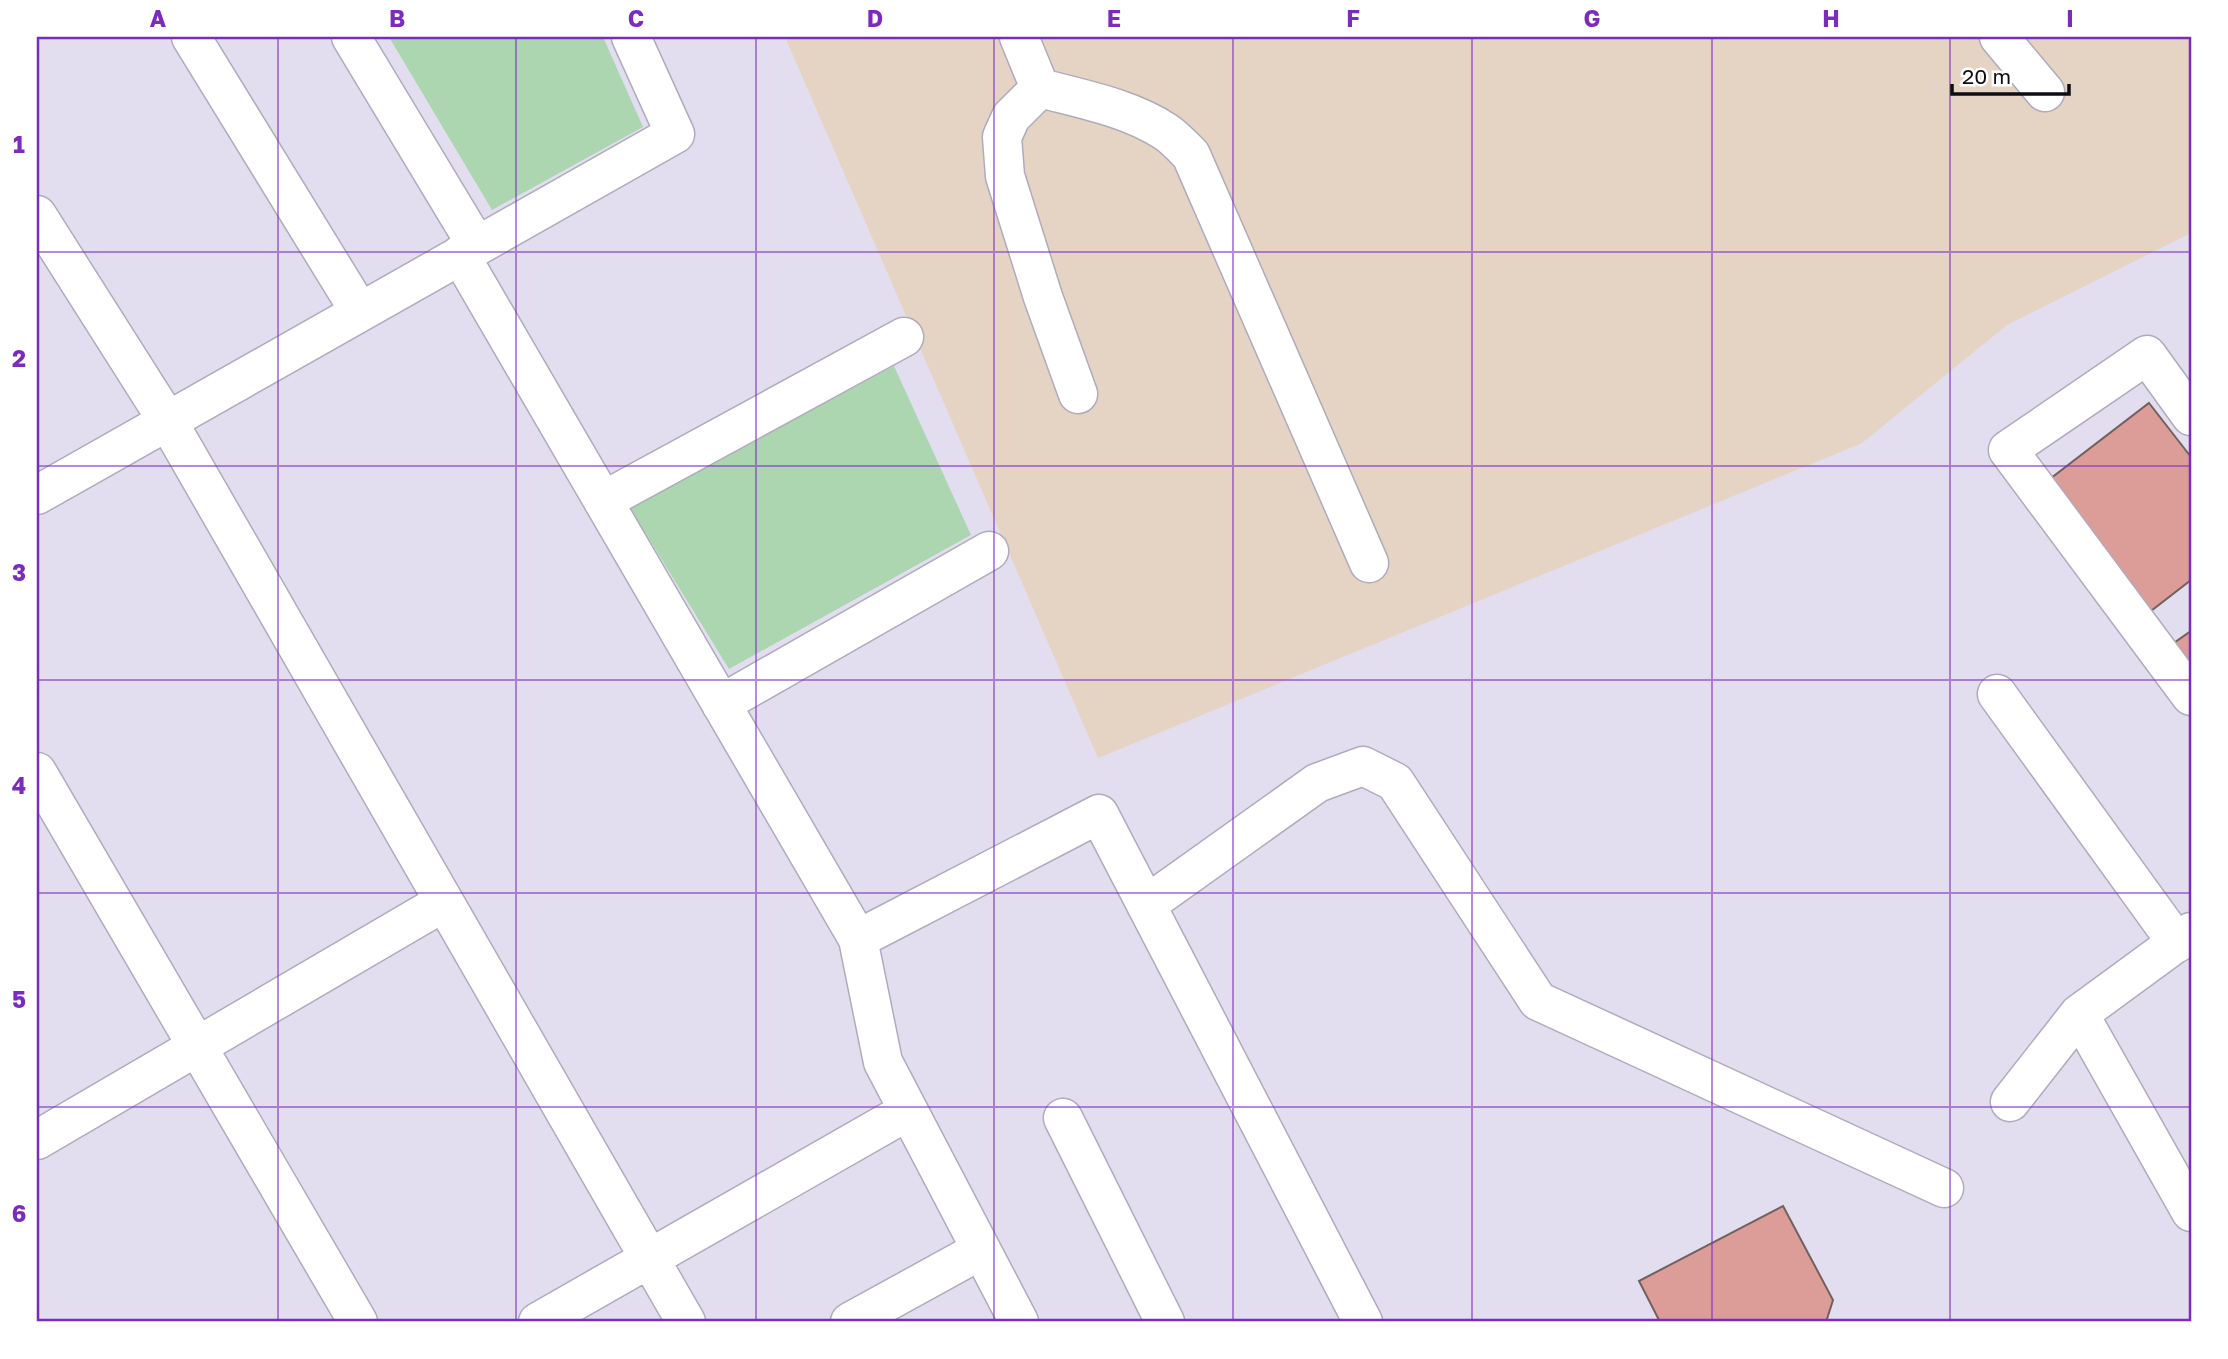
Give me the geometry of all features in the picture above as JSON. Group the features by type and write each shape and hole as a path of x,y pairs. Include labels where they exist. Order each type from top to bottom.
{"street":[{"path":"191,37 360,312"},
{"path":"351,37 603,500 858,939 883,1062 1019,1322"},
{"path":"37,495 675,134 631,37"},
{"path":"1019,37 1040,88"},
{"path":"1999,37 2045,92"},
{"path":"1040,88 1011,117 1002,137 1005,176 1043,297 1078,394"},
{"path":"1040,88 1108,107 1140,120 1166,133 1191,155 1369,563"},
{"path":"37,215 167,420 686,1322"},
{"path":"603,500 904,337"},
{"path":"2191,416 2147,355 2008,450 2191,696"},
{"path":"721,704 989,551"},
{"path":"1997,694 2184,938 2079,1014 2010,1102"},
{"path":"1146,905 1317,783 1363,766 1395,782 1538,1001 1944,1188"},
{"path":"37,772 358,1322"},
{"path":"858,939 1099,814 1363,1322"},
{"path":"37,1140 444,902"},
{"path":"2079,1014 2191,1212"},
{"path":"538,1322 908,1111"},
{"path":"1063,1118 1165,1322"},
{"path":"850,1322 981,1250"}],"shaded area":[{"path":"785,37 2191,37 2191,233 2007,325 1862,443 1098,758"}],"green space":[{"path":"389,37 603,37 643,127 492,210"},
{"path":"894,366 971,535 729,669 630,508"}],"building":[{"path":"2149,403 2191,457 2191,580 2147,614 2046,482"},
{"path":"2191,631 2191,672 2171,645"},
{"path":"1783,1206 1833,1300 1826,1322 1660,1322 1639,1281"}]}
